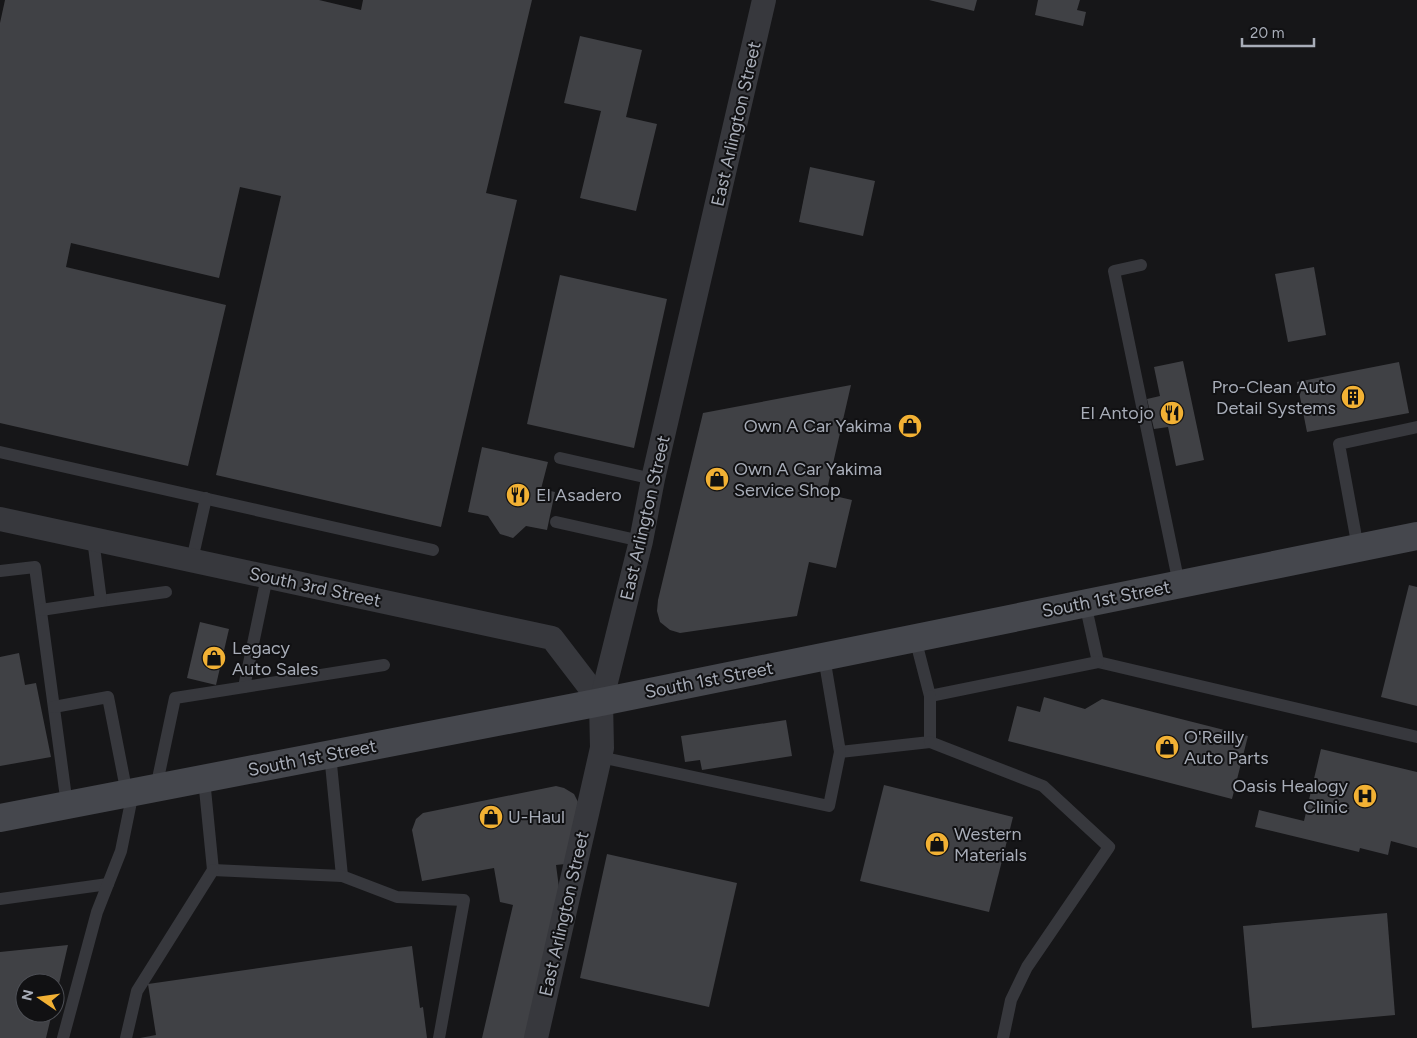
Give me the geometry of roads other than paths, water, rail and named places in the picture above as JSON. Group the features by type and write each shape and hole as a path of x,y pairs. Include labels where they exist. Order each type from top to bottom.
{"main road":[{"name":"South 1st Street","path":"0,818 601,702 1417,536"}],"street":[{"name":"East Arlington Street","path":"536,1038 602,748 601,702 641,541 653,478 764,0"},
{"name":"South 3rd Street","path":"0,519 552,638 601,702"}],"lane":[{"path":"1141,265 1114,271 1178,584"},
{"path":"1358,548 1339,444 1417,427"},
{"path":"0,452 433,550"},
{"path":"560,458 653,478"},
{"path":"192,560 206,498"},
{"path":"556,522 641,541"},
{"path":"92,539 101,602"},
{"path":"0,572 34,567 67,805"},
{"path":"244,687 268,577"},
{"path":"41,610 166,592"},
{"path":"1085,603 1098,662"},
{"path":"915,638 930,696 930,742"},
{"path":"600,757 829,806 840,752 824,657"},
{"path":"930,696 1098,662 1417,737"},
{"path":"62,1038 97,912 121,851 139,791 174,698 384,665"},
{"path":"54,707 108,696 139,791"},
{"path":"840,752 930,742 1043,786 1109,847 1027,967 1011,1000 1003,1038"},
{"path":"330,754 342,876"},
{"path":"126,1038 137,991 214,870 204,778"},
{"path":"214,870 342,876 397,897 464,900 439,1038"},
{"path":"0,899 108,884"}],"place":[{"name":"Pro-Clean Auto Detail Systems","path":"1353,397"},
{"name":"El Antojo","path":"1172,413"},
{"name":"Own A Car Yakima","path":"910,426"},
{"name":"Own A Car Yakima Service Shop","path":"717,479"},
{"name":"El Asadero","path":"518,495"},
{"name":"Legacy Auto Sales","path":"214,658"},
{"name":"O'Reilly Auto Parts","path":"1167,747"},
{"name":"Oasis Healogy Clinic","path":"1365,796"},
{"name":"U-Haul","path":"491,817"},
{"name":"Western Materials","path":"937,844"}]}
